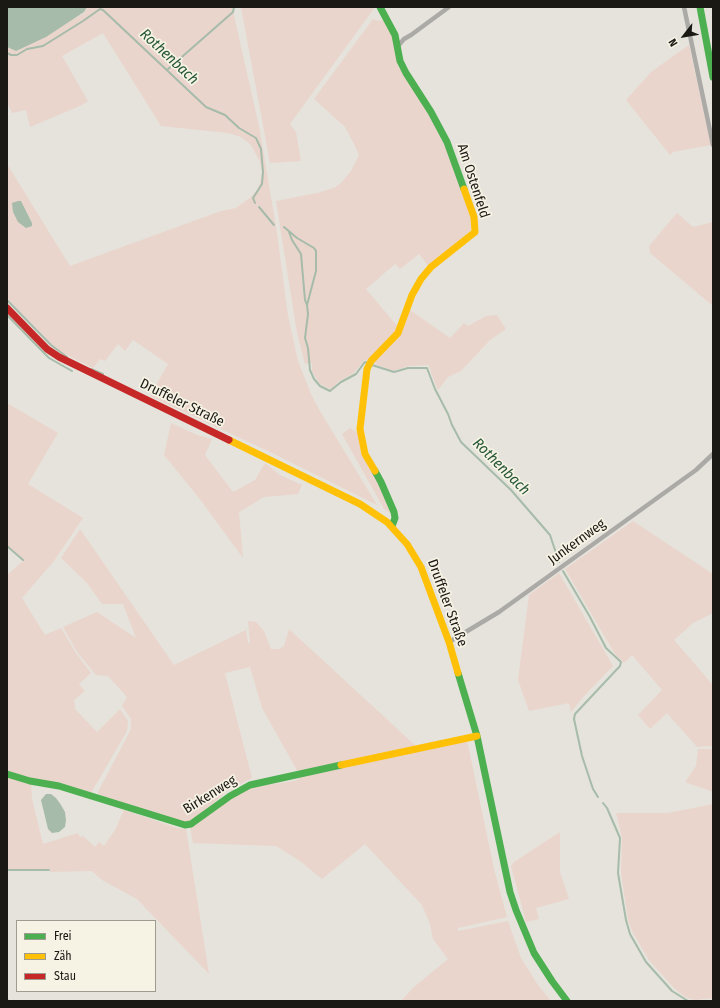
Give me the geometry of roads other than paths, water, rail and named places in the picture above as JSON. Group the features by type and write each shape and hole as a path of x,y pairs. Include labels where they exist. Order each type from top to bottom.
{"street":[{"name":"Am Ostenfeld","path":"380,7 395,35 400,61 431,112 447,142 474,217 475,225 475,232 431,267 421,279 412,295 398,333 370,361 367,369 360,429 361,438 365,454 381,482 394,512 395,518 392,526"},
{"path":"398,46 404,39 449,7"},
{"path":"684,7 713,145"},
{"path":"700,7 713,77"},
{"path":"395,35 404,39"},
{"name":"Druffeler Straße","path":"7,308 47,349 58,357 341,494 371,511 392,526 407,544 421,567 428,583 449,642 478,736 510,892 516,910 534,952 549,976 568,1001"},
{"name":"Junkernweg","path":"449,642 499,612 696,470 713,454"},
{"name":"Birkenweg","path":"7,774 16,778 59,786 185,825 191,824 230,796 250,785 478,736"}],"waterway":[{"path":"167,70 233,12 234,7"},
{"name":"Rothenbach","path":"7,53 17,55 27,49 43,46 100,9 103,10 206,107 225,115 239,128 256,138 261,149 263,172 262,184 253,198 255,203"},
{"name":"Rothenbach","path":"259,207 274,225"},
{"name":"Rothenbach","path":"284,227 316,251 316,271 307,305 308,314 305,338 308,348 310,370 314,379 320,386 330,391 341,382 356,374 366,362"},
{"name":"Rothenbach","path":"289,232 301,254 305,300 307,305"},
{"path":"8,301 51,345 67,357"},
{"path":"7,315 49,358 72,371"},
{"name":"Rothenbach","path":"372,365 394,372 408,368 427,368 435,389 461,442 511,490 550,535 559,562"},
{"path":"91,369 103,374"},
{"path":"7,546 23,560"},
{"name":"Rothenbach","path":"563,571 606,648 621,662 620,666 575,714 574,719 582,756 593,789 598,797"},
{"name":"Rothenbach","path":"603,803 607,808 620,838 618,873 626,920 630,934 646,962 672,991 688,1001"},
{"path":"7,870 49,870"}]}
